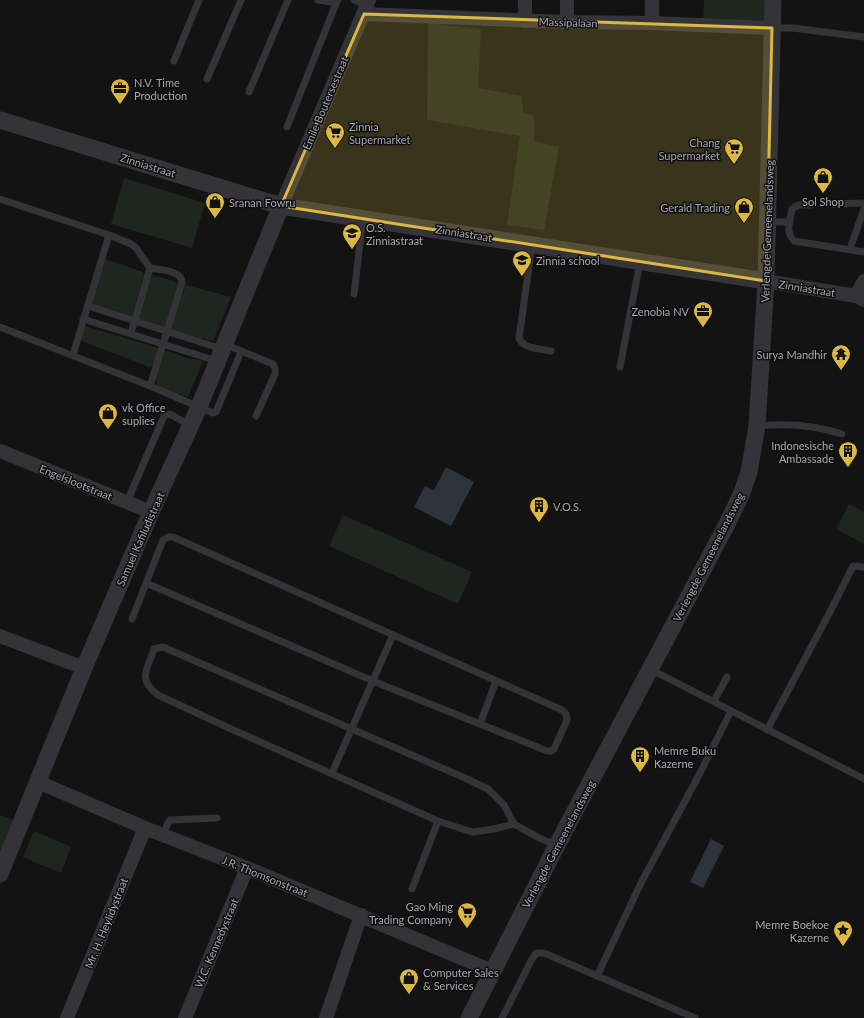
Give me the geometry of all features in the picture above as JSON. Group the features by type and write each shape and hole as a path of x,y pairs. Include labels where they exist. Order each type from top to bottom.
{"street":[{"path":"525,0 525,20"},
{"path":"566,22 567,0"},
{"path":"652,0 652,23"},
{"name":"Verlengde Gemeenelandsweg","path":"469,1018 557,845 741,495 749,472 757,426 766,281 773,0"},
{"name":"Massipalaan","path":"367,6 525,20 772,28"},
{"name":"Emile Boutersestraat","path":"281,206 367,6"},
{"name":"Zinniastraat","path":"0,120 281,206 766,281 860,298"},
{"name":"Samuel Kafiludistraat","path":"0,874 84,668 151,512 191,426 281,206"},
{"path":"860,298 864,281"},
{"name":"Engelslootstraat","path":"0,451 151,512"},
{"path":"0,636 84,668"},
{"name":"J.R. Thomsonstraat","path":"38,782 145,828 247,868 492,971"},
{"name":"Mr. H. Heylidystraat","path":"67,1018 145,828"},
{"name":"W.C. Kennedystraat","path":"184,1018 247,868"},
{"path":"326,1018 361,916"}],"lane":[{"path":"174,61 199,0"},
{"path":"207,79 241,0"},
{"path":"249,92 288,0"},
{"path":"318,0 324,2 338,0"},
{"path":"287,127 338,0"},
{"path":"354,0 367,6"},
{"path":"772,28 793,28 864,37"},
{"path":"0,199 109,235 131,244 136,248 150,268 179,274 182,278 182,282 168,332 150,386"},
{"path":"830,204 864,204"},
{"path":"811,205 798,205 792,208 788,228 790,236 794,241 864,252"},
{"path":"850,249 864,209"},
{"path":"354,294 363,218"},
{"path":"768,222 790,222"},
{"path":"72,355 109,235"},
{"path":"532,244 519,338 521,343 525,346 551,350"},
{"path":"620,367 640,262"},
{"path":"131,333 150,268"},
{"path":"88,306 221,351"},
{"path":"83,319 164,344 241,352 273,364 275,374 256,416"},
{"path":"0,327 150,386 213,413 216,412 241,352"},
{"path":"127,502 164,416 170,414 191,426"},
{"path":"757,426 776,424 825,429 842,434"},
{"path":"132,619 146,583 163,540 173,537 564,712 567,717 566,722 554,749 549,752 373,681 146,583"},
{"path":"766,730 853,566 864,567"},
{"path":"332,773 393,635"},
{"path":"514,824 494,830 472,832 438,821 158,695 150,689 145,678 154,649 163,647 488,789 504,805 514,824 541,839 557,845"},
{"path":"650,669 714,701 766,730 864,779"},
{"path":"714,701 728,677"},
{"path":"480,724 496,681"},
{"path":"597,976 641,883 699,775 731,711"},
{"path":"163,834 170,821 217,818"},
{"path":"412,889 438,821"},
{"path":"502,1018 536,953 544,952 695,1018"}],"highlighted area":[{"path":"364,14 772,28 766,281 281,206"}],"shaded area":[{"path":"704,0 768,0 766,24 703,21"},
{"path":"428,23 481,29 478,88 522,96 523,112 534,116 534,141 559,147 544,230 507,225 520,136 427,120"},
{"path":"124,178 205,203 192,248 111,224"},
{"path":"105,259 143,272 144,274 132,316 128,317 92,304 92,298"},
{"path":"152,275 174,281 178,284 166,328 138,320 150,277"},
{"path":"186,285 231,297 213,341 202,338 200,341 172,331 172,324"},
{"path":"84,327 158,348 159,352 154,365 149,367 82,341 80,336"},
{"path":"164,351 203,361 188,397 179,394 178,397 157,388 156,375"},
{"path":"446,467 474,482 451,526 414,507 425,486 434,490"},
{"path":"849,504 864,512 864,544 836,529"},
{"path":"343,515 472,572 458,604 329,546"},
{"path":"0,815 13,820 0,852"},
{"path":"34,831 71,847 61,873 23,857"},
{"path":"711,839 724,846 703,888 690,882"}],"place":[{"name":"N.V. Time Production","path":"120,105"},
{"name":"Zinnia Supermarket","path":"335,149"},
{"name":"Chang Supermarket","path":"734,165"},
{"name":"Sol Shop","path":"823,194"},
{"name":"Sranan Fowru","path":"215,219"},
{"name":"Gerald Trading","path":"744,224"},
{"name":"O.S. Zinniastraat","path":"352,250"},
{"name":"Zinnia school","path":"522,277"},
{"name":"Zenobia NV","path":"703,328"},
{"name":"Surya Mandhir","path":"841,371"},
{"name":"vk Office suplies","path":"108,430"},
{"name":"Indonesische Ambassade","path":"848,468"},
{"name":"V.O.S.","path":"539,523"},
{"name":"Memre Buku Kazerne","path":"640,773"},
{"name":"Gao Ming Trading Company","path":"467,929"},
{"name":"Memre Boekoe Kazerne","path":"843,947"},
{"name":"Computer Sales & Services","path":"409,995"}]}
